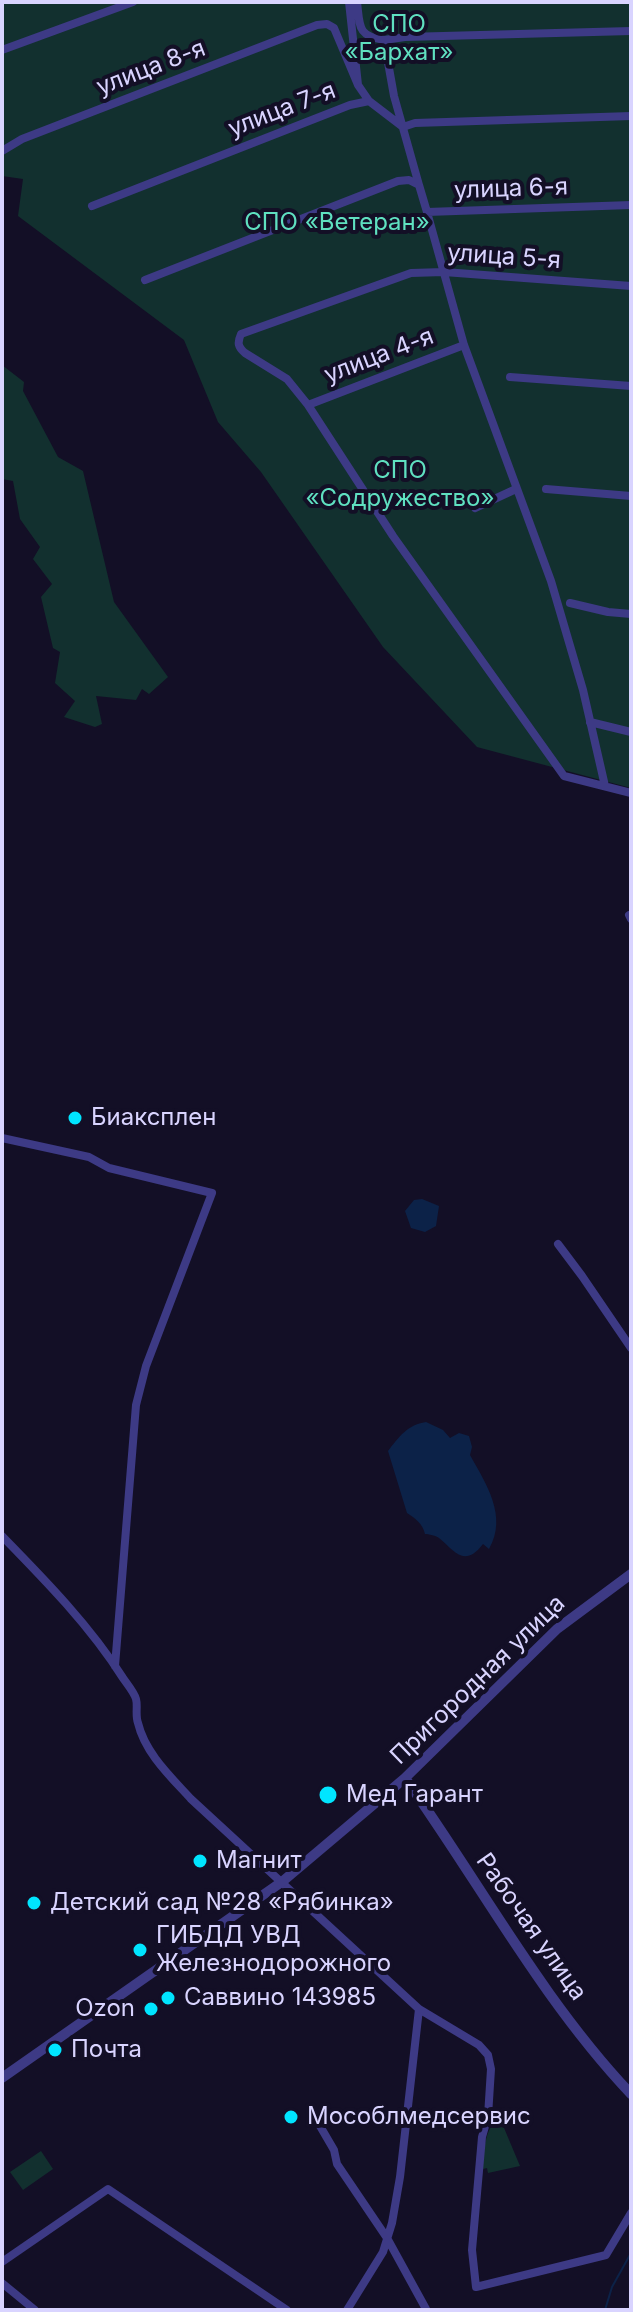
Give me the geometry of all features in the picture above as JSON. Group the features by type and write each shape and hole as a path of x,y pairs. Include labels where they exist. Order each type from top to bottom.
{"street":[{"path":"2,50 133,2"},
{"path":"349,2 358,85 369,101"},
{"path":"357,2 363,33 370,38 384,40 631,31"},
{"name":"улица 8-я","path":"2,151 22,139 317,25 327,24 334,28 358,85"},
{"path":"384,40 394,96 419,185"},
{"name":"улица 7-я","path":"92,206 350,105 369,101 403,127"},
{"path":"403,127 415,123 631,116"},
{"name":"улица 6-я","path":"145,280 385,185 409,180 419,185 427,212 631,205"},
{"path":"427,212 464,345 551,581 605,786"},
{"name":"улица 5-я","path":"308,405 287,379 239,348 241,334 411,273 444,272 631,286"},
{"name":"улица 4-я","path":"308,405 464,345"},
{"path":"510,377 631,386"},
{"path":"308,405 377,514 564,776 631,793"},
{"path":"475,508 516,489"},
{"path":"546,489 631,496"},
{"path":"570,603 631,614"},
{"path":"590,722 631,732"},
{"path":"2,1138 89,1157 109,1168 212,1193 146,1366 136,1405 120,1634 115,1666"},
{"path":"558,1244 631,1348"},
{"path":"2,1536 47,1582 115,1666 136,1699 136,1716 141,1733 156,1758 191,1799 419,2009 484,2050 490,2061 488,2116 482,2137 472,2250 476,2287 606,2255 631,2213"},
{"name":"Пригородная улица","path":"2,2078 283,1881 405,1778 557,1629 631,1574"},
{"name":"Рабочая улица","path":"405,1778 543,1982 602,2062 631,2094"},
{"path":"347,2310 383,2252 387,2238 400,2177 419,2009"},
{"path":"313,2114 334,2150 337,2164 387,2238 426,2309"},
{"path":"2,2262 108,2189 287,2310"},
{"path":"2,2283 35,2310"}],"green space":[{"path":"2,2 631,2 631,788 477,747 383,647 261,472 218,422 184,340 18,216 23,179 2,176"},
{"path":"2,365 24,382 23,391 58,457 83,471 114,602 168,677 149,694 142,689 136,700 96,696 102,724 95,727 64,717 75,701 55,683 60,652 53,648 41,597 52,584 33,559 40,547 20,519 13,481 2,479"},
{"path":"499,2116 520,2166 488,2173 487,2168 483,2169 484,2148 491,2127"},
{"path":"41,2151 53,2169 23,2190 10,2172"}],"water":[{"path":"422,1199 439,1206 436,1226 425,1232 411,1228 405,1211 414,1200"},
{"path":"426,1422 443,1430 450,1438 459,1433 469,1436 472,1447 470,1455 496,1512 494,1537 489,1549 483,1544 470,1555 460,1555 438,1537 425,1534 421,1524 407,1513 388,1451 409,1429"}],"waterway":[{"path":"605,2310 612,2287 631,2253"}],"place":[{"name":"Биаксплен","path":"75,1118"},
{"name":"Мед Гарант","path":"328,1795"},
{"name":"Магнит","path":"200,1861"},
{"name":"Детский сад №28 «Рябинка»","path":"34,1903"},
{"name":"ГИБДД УВД Железнодорожного","path":"140,1950"},
{"name":"Саввино 143985","path":"168,1998"},
{"name":"Ozon","path":"151,2009"},
{"name":"Почта","path":"55,2050"},
{"name":"Мособлмедсервис","path":"291,2117"}],"park label":[{"name":"СПО «Бархат»","path":"399,39"},
{"name":"СПО «Ветеран»","path":"337,223"},
{"name":"СПО «Содружество»","path":"400,485"}]}
